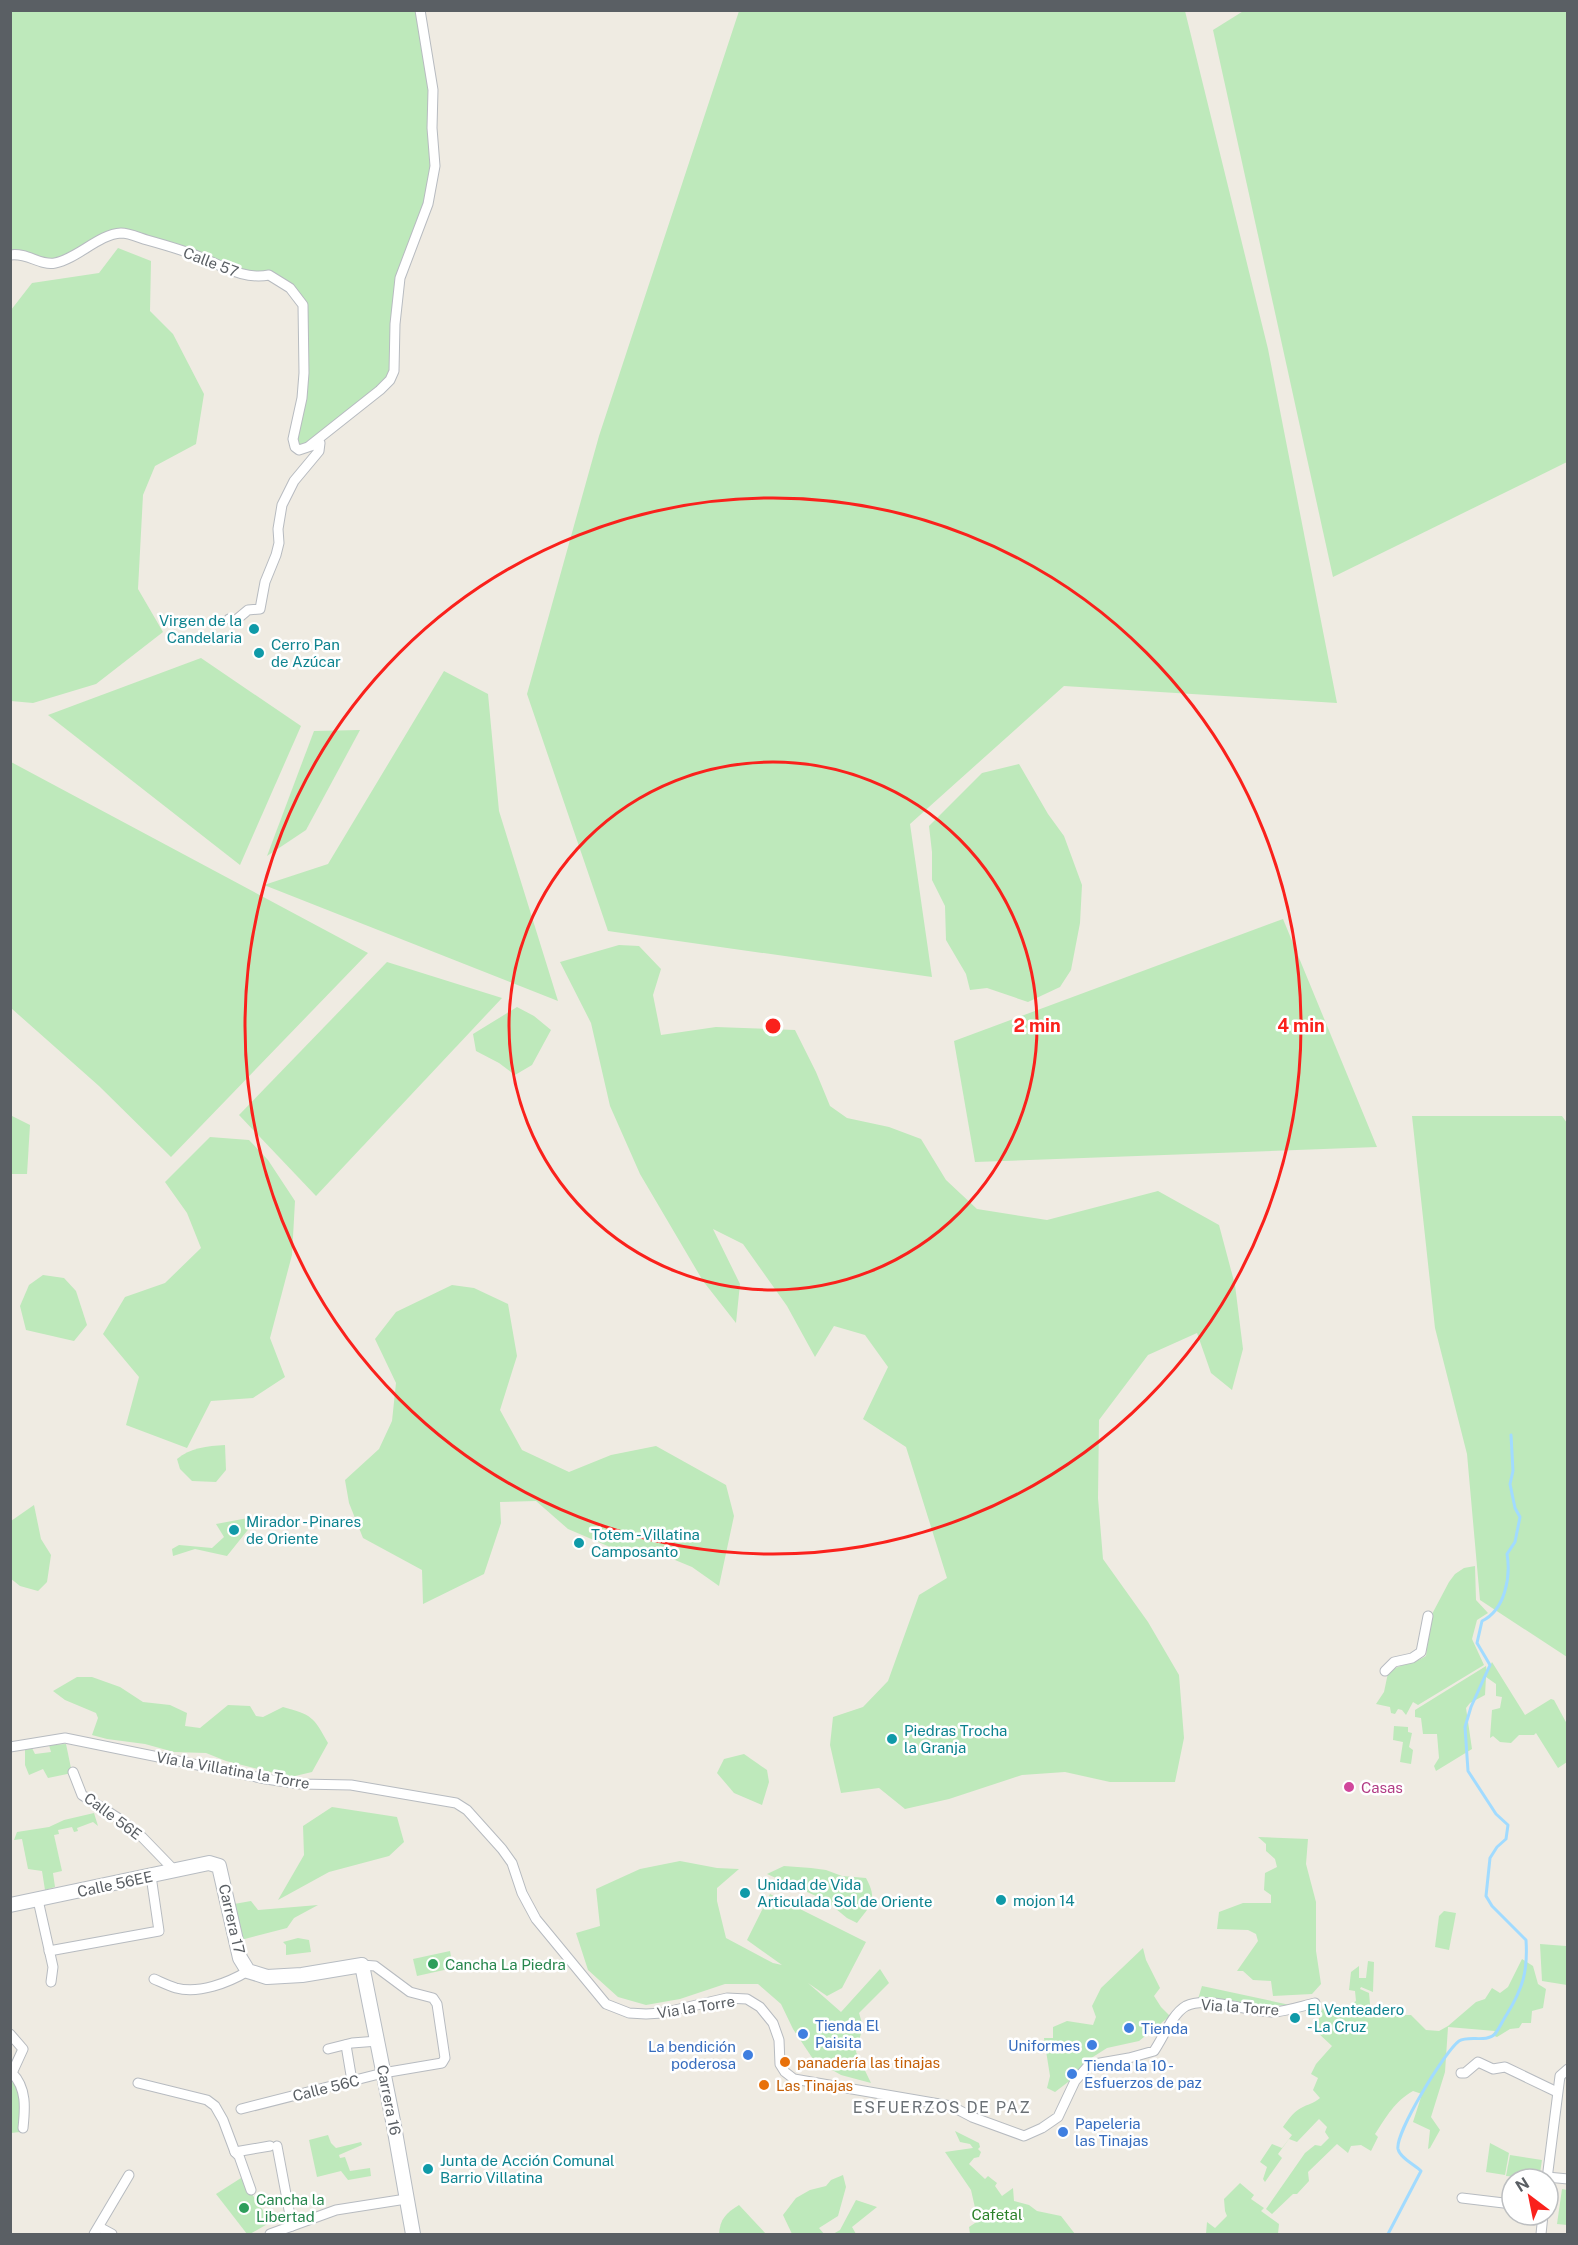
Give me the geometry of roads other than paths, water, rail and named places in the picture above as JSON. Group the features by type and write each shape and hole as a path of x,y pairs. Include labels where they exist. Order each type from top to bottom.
{"street":[{"path":"308,447 390,380 394,371 395,324 400,278 428,204 435,166 432,128 433,90 420,10"},
{"name":"Calle 57","path":"10,255 20,253 48,263 55,263 80,254 101,240 121,233 198,256 239,274 256,278 269,275 290,288 303,305 304,332 302,398 294,439 295,447 299,450 308,447"},
{"path":"229,619 236,620 248,610 260,609 265,582 278,549 278,529 282,505 294,481 319,451 320,443 308,447"},
{"path":"1385,1671 1394,1662 1412,1658 1421,1653 1428,1616"},
{"name":"Vía la Villatina la Torre","path":"10,1747 65,1738 279,1781 300,1784 351,1785 456,1803"},
{"name":"Calle 56E","path":"73,1772 82,1795 121,1820 174,1870"},
{"name":"Via la Torre","path":"456,1803 467,1810 501,1847 512,1863 522,1893 536,1919 606,2004 628,2013 646,2014 662,2013 727,1998 747,1999 760,2007 773,2023 779,2040 780,2064 785,2072 794,2079 951,2106 972,2117 1024,2136 1058,2117 1075,2081 1089,2065 1154,2051 1177,2014 1186,2006 1198,2002 1275,2012 1315,2003"},
{"name":"Calle 56EE","path":"10,1905 209,1863 219,1866"},
{"name":"Carrera 17","path":"219,1866 240,1958 248,1971"},
{"path":"49,1952 159,1931 151,1876"},
{"path":"38,1900 53,1967 51,1982"},
{"path":"154,1979 175,1988 191,1989 234,1980 248,1971 267,1977 290,1976 362,1965"},
{"name":"Carrera 16","path":"362,1965 413,2235"},
{"name":"Calle 56C","path":"241,2109 383,2073 442,2063 445,2058 437,2004 434,1998 410,1992 375,1966 362,1965"},
{"path":"10,2034 23,2049 12,2073 18,2080 24,2096 23,2128"},
{"path":"328,2049 378,2041"},
{"path":"346,2045 352,2081"},
{"path":"1461,2073 1465,2073 1478,2062 1493,2069 1505,2067 1557,2092"},
{"path":"1548,2167 1557,2092 1565,2074"},
{"path":"138,2084 207,2100 215,2106 235,2152 239,2156 251,2190"},
{"path":"235,2152 273,2146 292,2226"},
{"path":"112,2235 96,2231 129,2175"},
{"path":"1462,2198 1500,2203"},
{"path":"270,2235 336,2210 406,2199"}],"waterway":[{"path":"1388,2234 1421,2171 1398,2149 1399,2140 1412,2110 1443,2060 1459,2041 1487,2038 1495,2034 1517,1996 1525,1970 1526,1940 1492,1906 1486,1896 1490,1858 1506,1839 1508,1825 1496,1814 1468,1771 1465,1727 1471,1707 1490,1665 1477,1643 1482,1621 1496,1609 1505,1592 1508,1573 1507,1554 1515,1542 1520,1517 1515,1508 1510,1484 1513,1471 1511,1435"}],"place":[{"name":"Virgen de la Candelaria","path":"254,629"},
{"name":"Cerro Pan de Azúcar","path":"259,653"},
{"name":"Mirador - Pinares de Oriente","path":"234,1530"},
{"name":"Totem - Villatina Camposanto","path":"579,1543"},
{"name":"Piedras Trocha la Granja","path":"892,1739"},
{"name":"Casas","path":"1349,1787"},
{"name":"Unidad de Vida Articulada Sol de Oriente","path":"745,1893"},
{"name":"mojon 14","path":"1001,1900"},
{"name":"Cancha La Piedra","path":"433,1964"},
{"name":"El Venteadero - La Cruz","path":"1295,2018"},
{"name":"Tienda","path":"1129,2028"},
{"name":"Tienda El Paisita","path":"803,2034"},
{"name":"Uniformes","path":"1092,2045"},
{"name":"La bendición poderosa","path":"748,2055"},
{"name":"panadería las tinajas","path":"785,2062"},
{"name":"Tienda la 10 - Esfuerzos de paz","path":"1072,2074"},
{"name":"Las Tinajas","path":"764,2085"},
{"name":"Papeleria las Tinajas","path":"1063,2132"},
{"name":"Junta de Acción Comunal Barrio Villatina","path":"428,2169"},
{"name":"Cancha la Libertad","path":"244,2208"}],"district":[{"name":"ESFUERZOS DE PAZ","path":"942,2107"}],"park label":[{"name":"Cafetal","path":"997,2214"}]}
